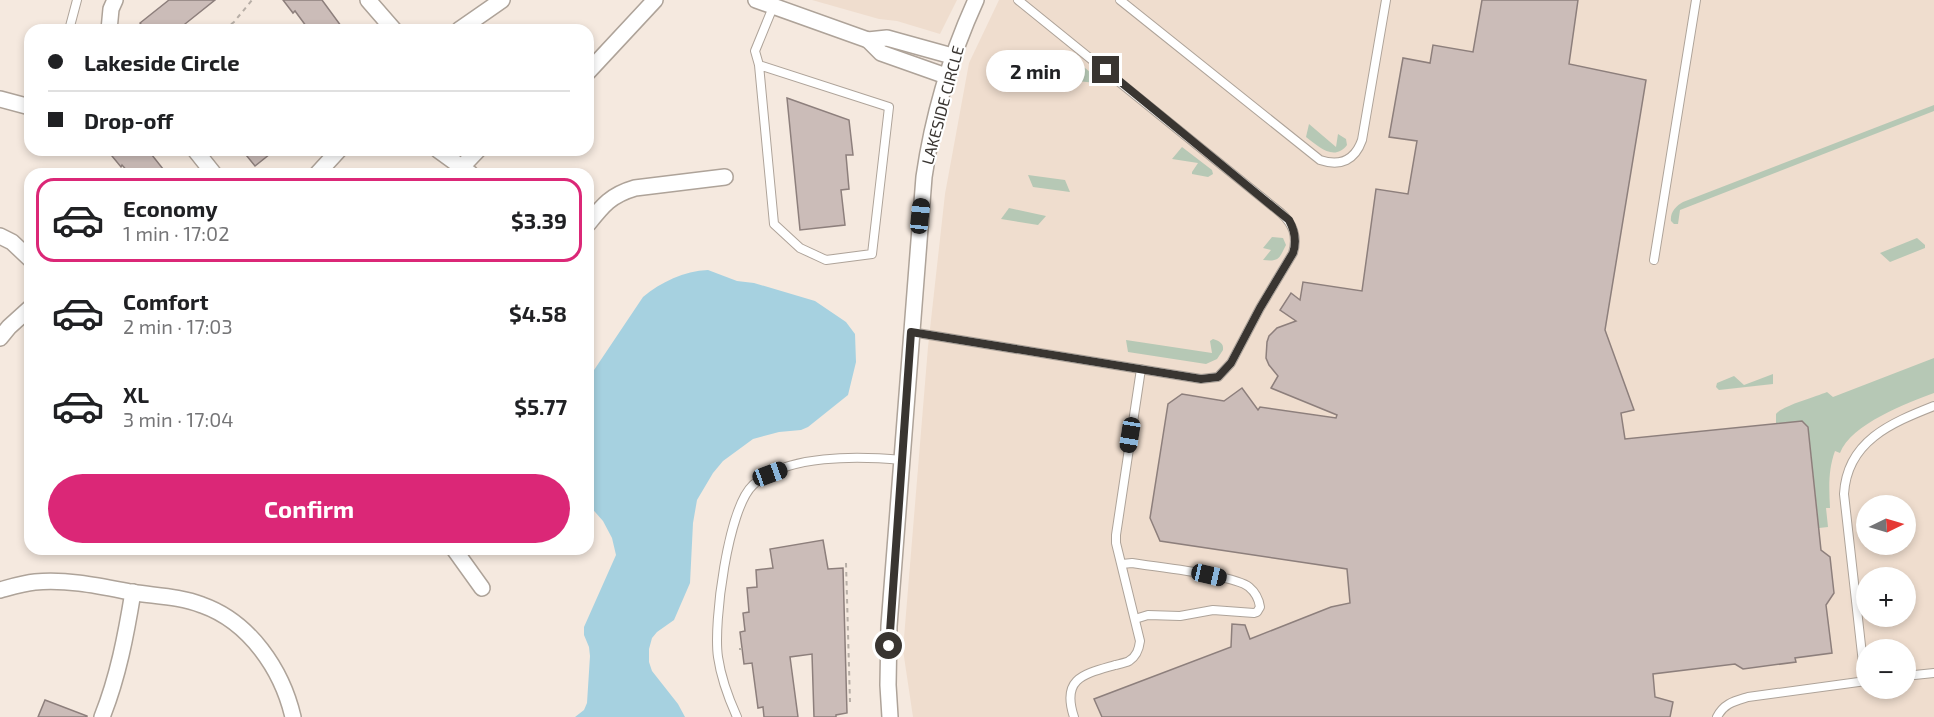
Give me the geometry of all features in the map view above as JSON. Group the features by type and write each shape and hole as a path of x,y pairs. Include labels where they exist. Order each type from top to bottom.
{"street":[{"path":"110,24 111,9 115,0"},
{"path":"368,0 389,24"},
{"path":"468,24 502,0"},
{"path":"594,66 655,0"},
{"path":"756,0 868,40 887,38 952,57"},
{"name":"LAKESIDE CIRCLE","path":"890,717 889,626 924,177 946,76 976,0"},
{"path":"868,40 881,53 946,76"},
{"path":"0,99 24,105"},
{"path":"200,156 209,168"},
{"path":"322,168 334,156"},
{"path":"445,156 458,168"},
{"path":"594,217 606,202 621,192 635,188 725,177"},
{"path":"0,236 12,242 24,253"},
{"path":"0,338 24,313"},
{"path":"458,555 482,588"},
{"path":"0,590 34,582 90,584 195,602 216,611 234,622 262,650 284,687 294,717"},
{"path":"102,717 124,646 134,592"}],"lane":[{"path":"71,24 77,0"},
{"path":"911,332 1201,379 1218,377 1224,372 1296,244 1289,220 1018,0"},
{"path":"1120,0 1320,160 1335,163 1349,160 1354,156 1362,140 1386,0"},
{"path":"1654,260 1696,0"},
{"path":"759,66 889,107 872,254 826,260 800,248 774,225 759,66 755,51 773,7"},
{"path":"1074,717 1069,696 1078,678 1129,661 1138,652 1140,641 1116,543 1116,521 1140,369"},
{"path":"1860,639 1844,481 1858,451 1879,432 1904,418 1934,406"},
{"path":"737,717 725,692 717,654 720,595 734,522 741,502 752,486 770,474 794,465 812,461 848,459 902,460"},
{"path":"1122,564 1132,563 1236,581 1251,588 1260,607 1254,613 1213,610 1180,616 1148,615 1135,619"},
{"path":"1916,675 1934,673"},
{"path":"1717,717 1730,702 1748,697 1856,682"}],"path":[{"path":"232,24 252,0"},
{"path":"846,564 850,702"}],"shaded area":[{"path":"812,0 957,0 940,34"},
{"path":"999,0 1934,0 1934,717 913,717 903,650 928,347 945,194 969,63"}],"green space":[{"path":"1065,55 1074,59 1096,77 1096,83 1077,81 1076,78 1082,71 1057,66"},
{"path":"1934,105 1934,111 1680,210 1678,224 1671,221 1674,210 1683,202"},
{"path":"1309,124 1336,147 1338,134 1346,139 1347,145 1337,152 1326,151 1306,137"},
{"path":"1182,147 1212,170 1213,174 1208,177 1192,174 1198,163 1172,159"},
{"path":"1028,175 1065,180 1070,192 1033,187"},
{"path":"1009,208 1046,216 1038,225 1001,219"},
{"path":"1272,237 1283,238 1286,245 1276,260 1263,260 1271,250 1263,248"},
{"path":"1917,238 1925,245 1925,248 1890,262 1880,253"},
{"path":"1213,339 1222,344 1223,350 1217,359 1206,364 1128,352 1126,340 1212,353 1210,341"},
{"path":"1934,358 1934,393 1867,424 1846,443 1840,453 1835,451 1830,472 1830,508 1826,508 1828,527 1819,528 1808,427 1802,421 1776,424 1776,414 1792,405 1827,392 1833,397"},
{"path":"1773,374 1773,384 1719,390 1716,387 1717,383 1734,376 1744,385"}],"water":[{"path":"708,270 737,281 754,283 815,301 846,322 855,334 856,362 848,395 808,427 753,439 723,461 697,500 693,523 690,583 674,620 657,632 652,638 649,649 652,671 678,704 685,717 575,717 584,710 587,703 590,656 584,627 616,555 612,538 603,521 594,511 594,370 643,297 673,278"}],"building":[{"path":"169,0 215,0 185,24 140,23"},
{"path":"283,0 322,0 340,24 305,24 295,11 293,13"},
{"path":"1482,0 1578,0 1569,64 1646,80 1605,330 1634,410 1621,413 1625,439 1802,421 1808,427 1821,550 1830,557 1834,593 1826,605 1832,653 1795,658 1796,662 1743,669 1735,664 1653,674 1655,697 1673,702 1670,717 1102,717 1094,699 1231,647 1232,624 1245,625 1250,639 1331,607 1350,603 1347,569 1160,541 1150,518 1168,404 1182,394 1224,401 1242,388 1258,410 1260,407 1336,418 1337,415 1271,388 1278,376 1266,358 1269,336 1277,328 1296,321 1280,310 1291,293 1300,300 1303,282 1362,291 1376,189 1408,194 1417,141 1389,137 1403,58 1430,63 1433,45 1473,52"},
{"path":"787,98 849,120 853,155 846,155 849,189 841,190 845,225 800,230"},
{"path":"112,156 153,156 162,168 125,168 122,165 121,167"},
{"path":"247,156 268,156 255,166"},
{"path":"823,540 828,569 843,568 847,713 836,715 836,717 814,717 812,654 790,657 798,717 764,717 763,707 758,708 752,663 744,664 740,632 745,631 743,613 749,612 747,588 757,587 756,570 773,568 770,549"},
{"path":"45,700 87,716 87,717 38,717"}],"route":[{"path":"889,646 911,332 1209,379 1218,377 1231,363 1293,253 1296,244 1289,220 1106,70"}]}
